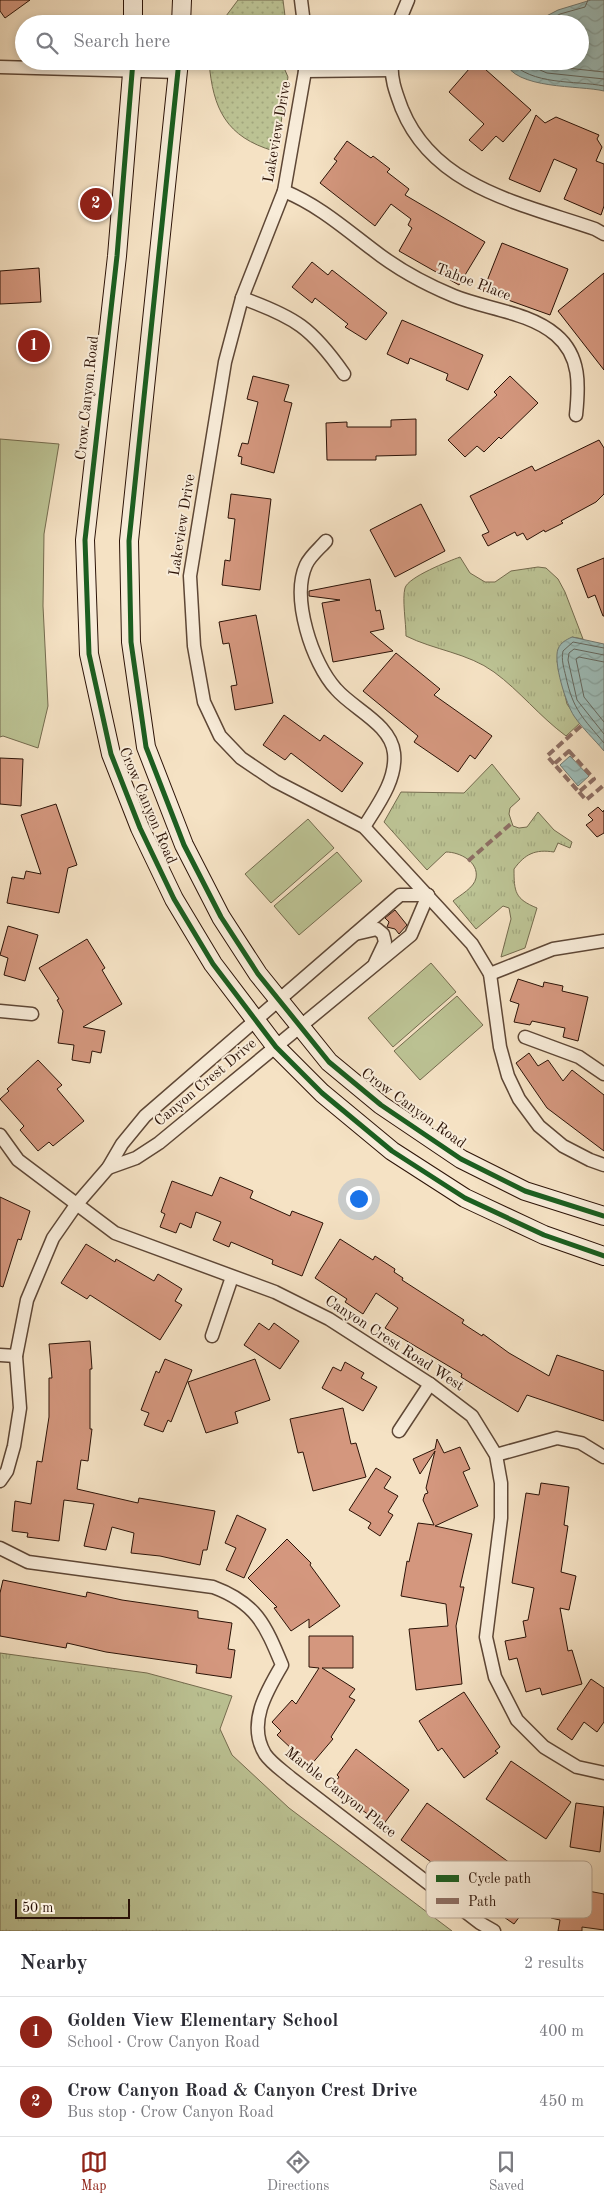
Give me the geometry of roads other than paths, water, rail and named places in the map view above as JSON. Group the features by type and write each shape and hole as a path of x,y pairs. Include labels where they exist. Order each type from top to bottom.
{"main road":[{"path":"133,0 133,15"},
{"path":"181,15 182,0"},
{"name":"Crow Canyon Road","path":"133,70 117,256 85,540 90,654 111,754 140,828 174,898 213,964 255,1022 276,1047 322,1093 392,1151 465,1198 544,1236 604,1256"},
{"name":"Crow Canyon Road","path":"179,70 129,541 131,642 146,747 184,845 221,917 258,974 300,1029 329,1062 381,1105 461,1159 525,1191 604,1216"}],"street":[{"path":"302,0 303,15"},
{"path":"402,15 408,0"},
{"path":"0,67 15,67"},
{"name":"Lakeview Drive","path":"304,70 284,191 242,298 225,362 190,576 194,646 204,702 220,736 241,758 275,781 364,827 472,944 490,974"},
{"path":"392,70 395,90 404,114 417,137 436,160 464,180 494,194 595,229 604,234"},
{"name":"Tahoe Place","path":"284,191 312,204 373,250 434,287 540,325 556,335 568,348 577,366 579,384 576,415"},
{"path":"242,298 275,310 305,326 329,352 344,374"},
{"path":"326,541 307,564 300,586 303,613 310,639 320,669 336,690 386,734 394,753 391,776 384,794 364,827"},
{"name":"Canyon Crest Drive","path":"0,1481 7,1471 14,1446 20,1408 16,1356 27,1300 53,1238 76,1205 108,1168 122,1144 145,1116 400,895 428,895 412,936 159,1143 136,1158 108,1168"},
{"path":"353,935 377,929 384,934 385,942 371,970"},
{"path":"604,941 552,949 490,974 500,1047 508,1076 519,1099 539,1126 564,1146 604,1165"},
{"path":"0,1010 32,1014"},
{"path":"526,1037 579,1057 604,1074"},
{"name":"Canyon Crest Road West","path":"0,1135 18,1160 76,1205 115,1232 275,1292 329,1319 430,1384 472,1416 496,1455 501,1483 501,1518 486,1637 495,1677 516,1720 544,1747 577,1767 604,1773"},
{"path":"212,1336 232,1277"},
{"path":"0,1355 16,1356"},
{"path":"399,1431 430,1384"},
{"path":"496,1455 557,1438 581,1443 604,1457"},
{"name":"Marble Canyon Place","path":"0,1548 28,1562 213,1587 233,1594 253,1609 282,1665 262,1702 257,1722 258,1738 266,1756 291,1778 426,1881"},
{"name":"Marble Canyon Place","path":"476,1918 494,1931"}],"water":[{"path":"591,0 604,0 604,91 534,82 521,77 511,70 589,70 589,15 548,15 558,10"},
{"path":"572,637 604,644 604,751 574,716 561,683 557,663 558,649 562,643"},
{"path":"570,756 589,776 578,786 560,765"}],"place":[{"name":"Crow Canyon Road & Canyon Crest Drive","path":"96,204"},
{"name":"Golden View Elementary School","path":"34,346"}]}
